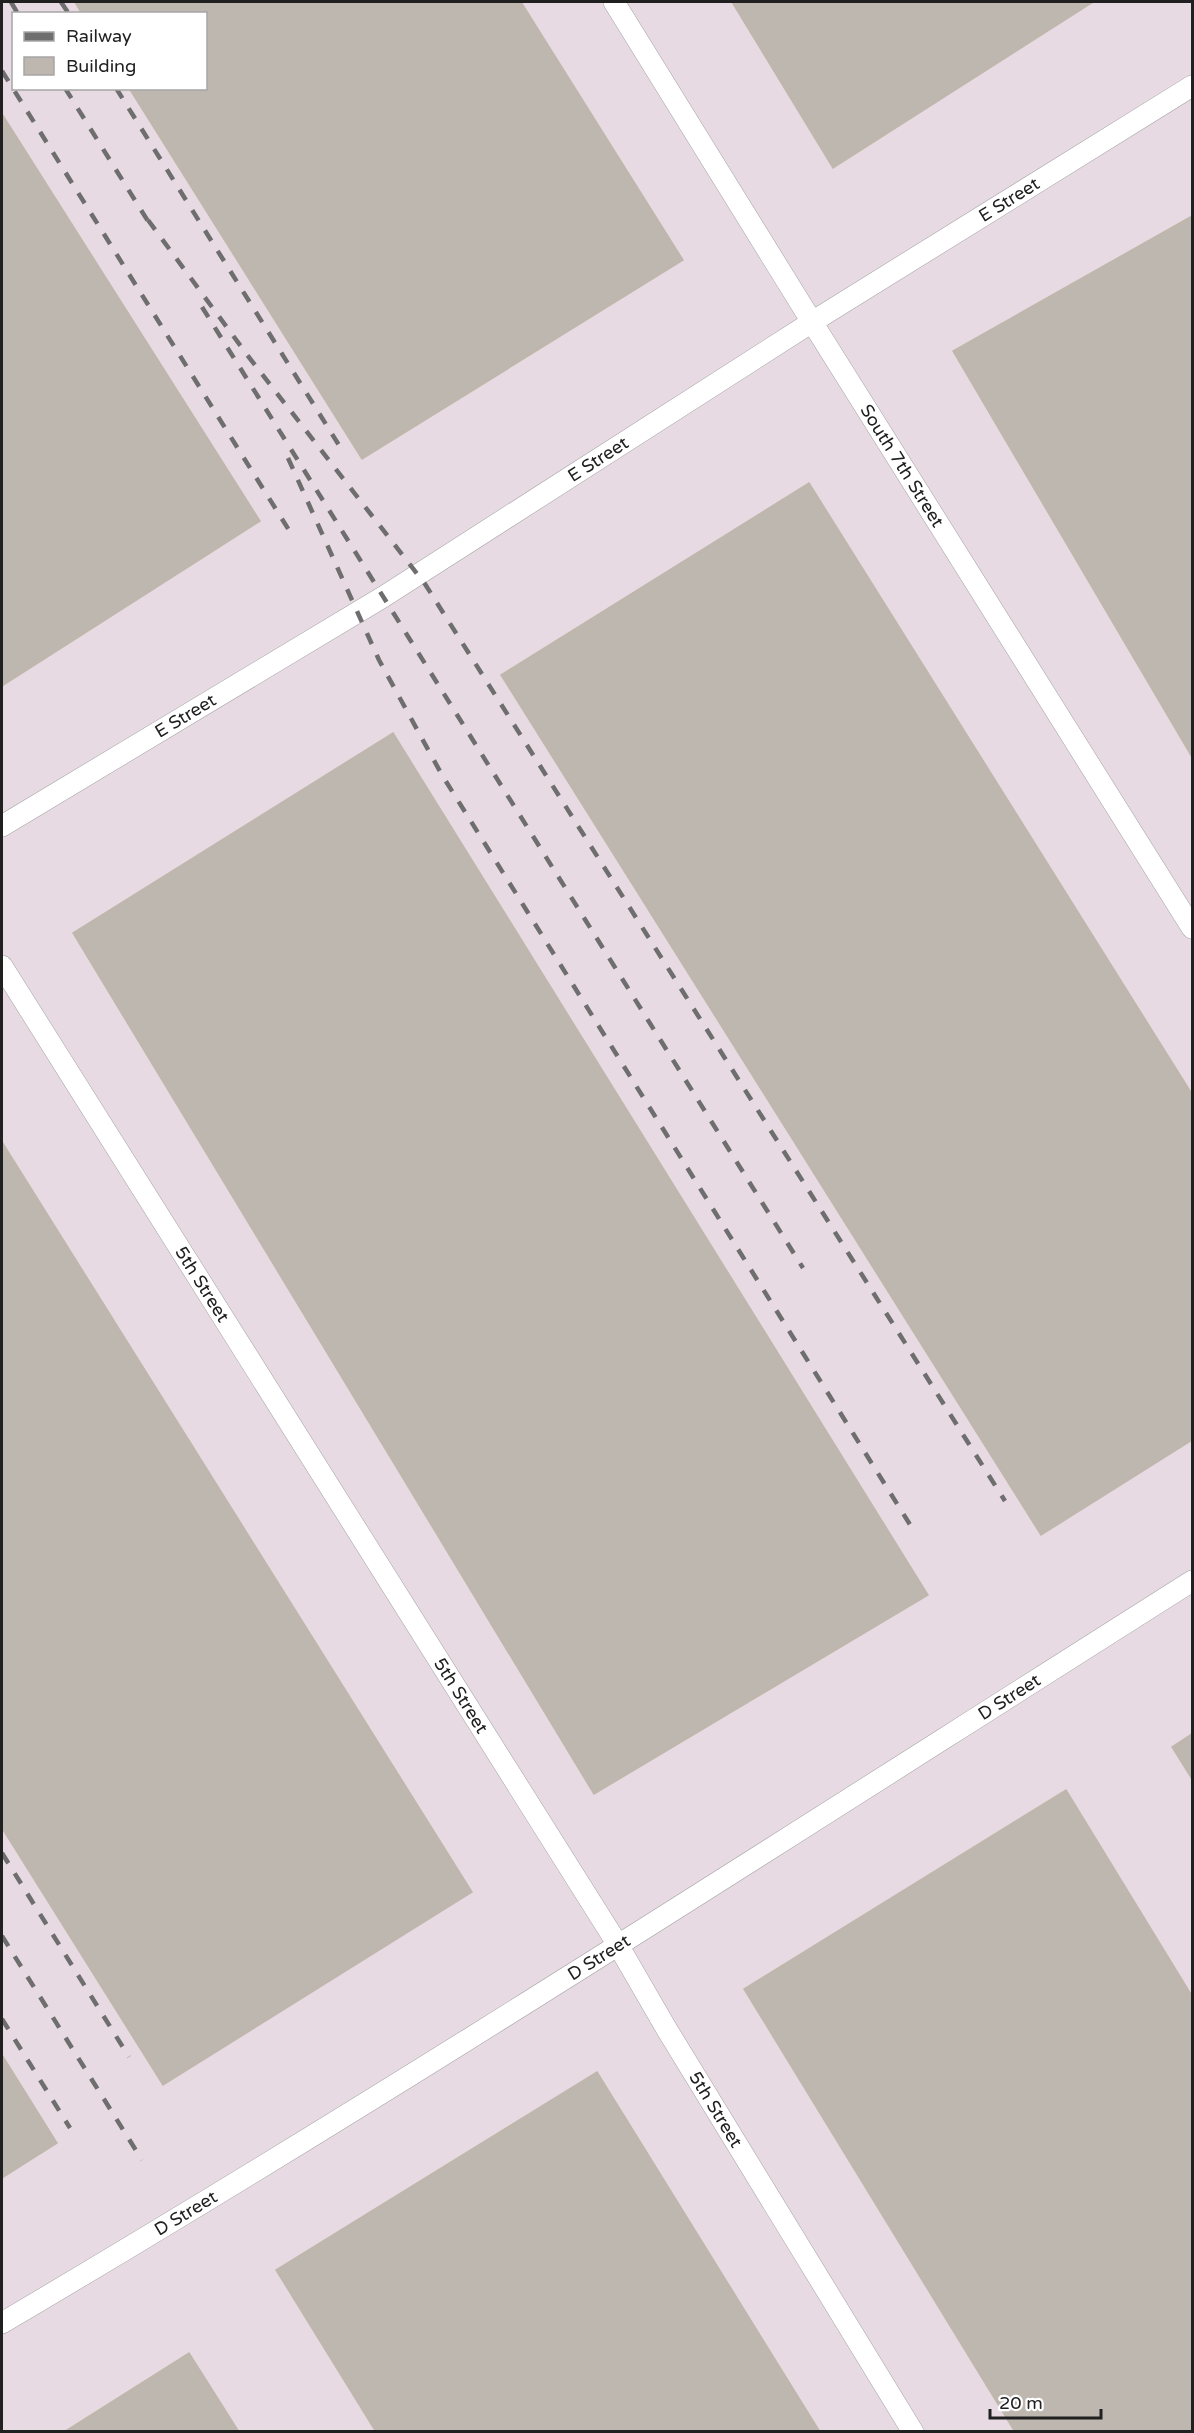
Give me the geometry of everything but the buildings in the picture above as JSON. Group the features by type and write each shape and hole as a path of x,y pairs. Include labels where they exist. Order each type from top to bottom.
{"lane":[{"name":"South 7th Street","path":"614,2 1192,928"},
{"name":"E Street","path":"2,826 383,597 812,322 1192,86"},
{"name":"5th Street","path":"2,966 618,1945 672,2038 913,2432"},
{"name":"D Street","path":"2,2323 175,2221 618,1945 1192,1581"}],"shaded area":[{"path":"2,2 1192,2 1192,2431 2,2431"}],"railway":[{"path":"11,2 17,12"},
{"path":"61,2 68,12"},
{"path":"2,71 12,87"},
{"path":"14,90 292,535"},
{"path":"66,90 151,226"},
{"path":"117,90 342,450"},
{"path":"148,220 248,356 425,584 1005,1501"},
{"path":"202,307 803,1268"},
{"path":"288,458 379,660 442,775 914,1531"},
{"path":"2,1853 129,2057"},
{"path":"2,1936 142,2160"},
{"path":"2,2019 70,2128"}]}
